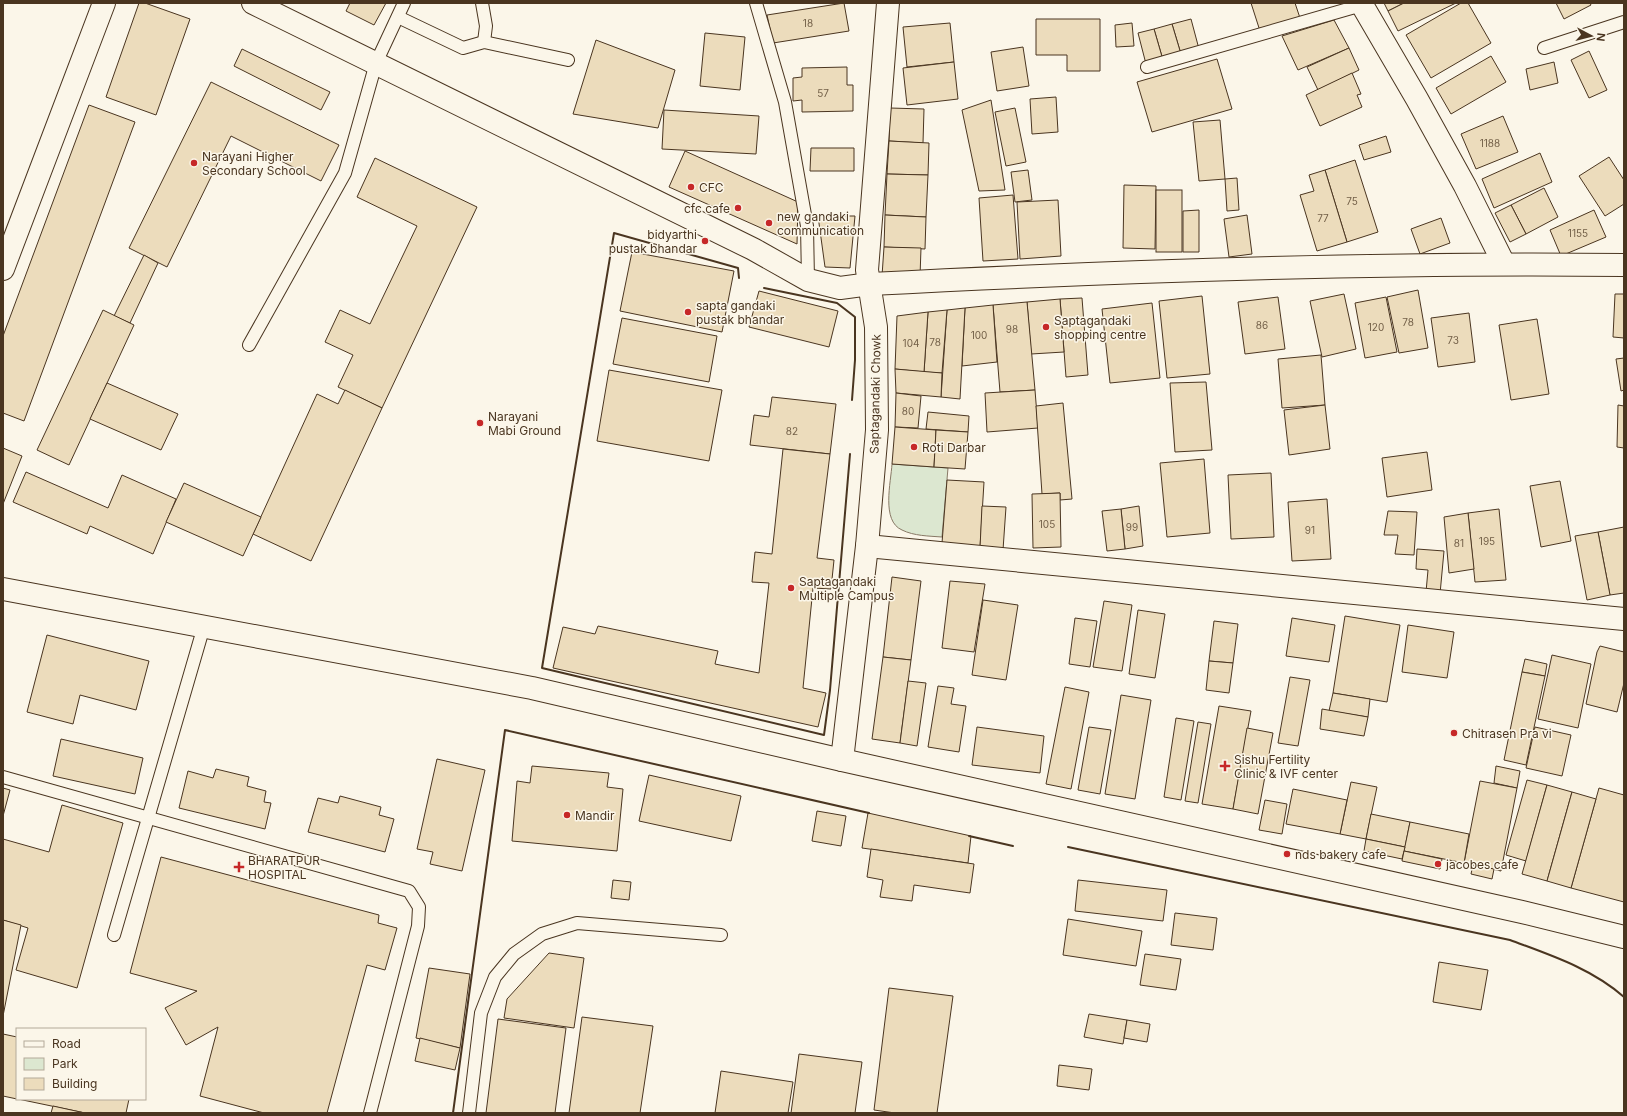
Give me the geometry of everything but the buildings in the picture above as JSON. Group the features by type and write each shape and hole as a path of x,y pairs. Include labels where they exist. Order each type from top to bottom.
{"street":[{"path":"3,269 104,3"},
{"path":"253,3 746,246 808,280 840,288 870,284 1069,274 1504,264 1624,266"},
{"name":"Saptagandaki Chowk","path":"842,760 867,546 877,430 876,327 867,270 888,3"},
{"path":"1361,4 1439,139 1504,264"},
{"path":"867,546 1624,619"},
{"path":"3,589 532,688 842,760 1522,912 1624,937"}],"lane":[{"path":"250,344 346,173 376,63 404,3"},
{"path":"482,3 486,26 484,42"},
{"path":"756,3 788,117 807,226 808,280"},
{"path":"1148,67 1361,4"},
{"path":"398,17 463,48 484,42 568,60"},
{"path":"1544,48 1624,22"},
{"path":"114,934 204,626"},
{"path":"3,777 409,892 419,907 418,926 370,1113"},
{"path":"470,1113 481,1013 495,977 514,954 542,934 577,923 721,935"}],"green space":[{"path":"892,464 948,468 942,537 922,535 902,530 891,518 889,510 889,490"}],"wall":[{"path":"739,278 738,268 614,233 542,668 824,735 830,690 850,454"},
{"path":"764,288 837,303 855,317 855,360 852,400"},
{"path":"453,1113 505,730 869,813"},
{"path":"969,836 1013,846"},
{"path":"1068,847 1510,940 1570,963 1598,978 1624,997"}],"place":[{"name":"Narayani Higher Secondary School","path":"194,163"},
{"name":"CFC","path":"691,187"},
{"name":"cfc cafe","path":"738,208"},
{"name":"new gandaki communication","path":"769,223"},
{"name":"bidyarthi pustak bhandar","path":"705,241"},
{"name":"sapta gandaki pustak bhandar","path":"688,312"},
{"name":"Saptagandaki shopping centre","path":"1046,327"},
{"name":"Narayani Mabi Ground","path":"480,423"},
{"name":"Roti Darbar","path":"914,447"},
{"name":"Saptagandaki Multiple Campus","path":"791,588"},
{"name":"Chitrasen Pra vi","path":"1454,733"},
{"name":"Sishu Fertility Clinic & IVF center","path":"1225,766"},
{"name":"Mandir","path":"567,815"},
{"name":"nds bakery cafe","path":"1287,854"},
{"name":"jacobes cafe","path":"1438,864"},
{"name":"BHARATPUR HOSPITAL","path":"239,867"}]}
